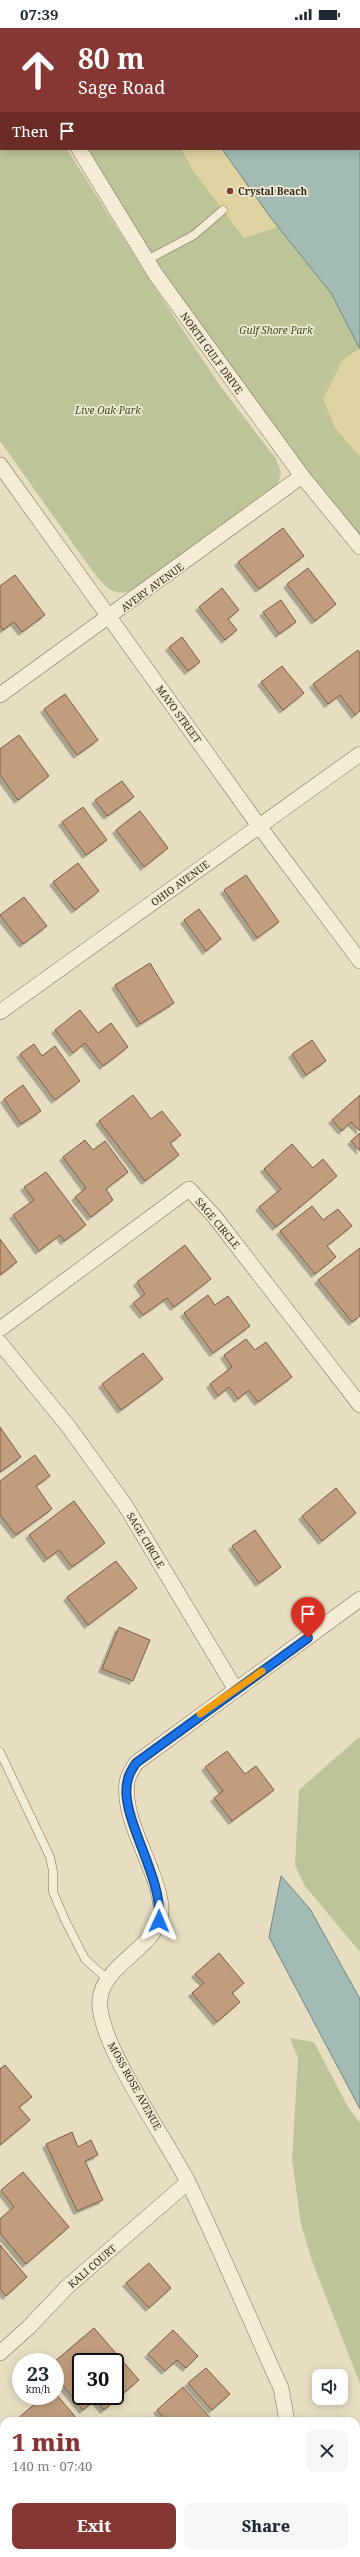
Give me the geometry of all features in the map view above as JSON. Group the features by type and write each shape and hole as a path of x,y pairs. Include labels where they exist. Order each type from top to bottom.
{"street":[{"name":"NORTH GULF DRIVE","path":"79,150 146,260 302,476 360,547"},
{"name":"MAYO STREET","path":"0,464 259,826 360,962"},
{"name":"AVERY AVENUE","path":"0,695 109,618 302,476"},
{"name":"OHIO AVENUE","path":"0,1012 360,754"},
{"name":"SAGE CIRCLE","path":"0,1328 189,1189 214,1216 360,1405"},
{"name":"SAGE CIRCLE","path":"0,1343 68,1426 125,1505 236,1690"},
{"path":"106,1978 152,1933 159,1921 161,1906 153,1876 126,1801 127,1780 136,1763 180,1728 236,1690 360,1599"},
{"name":"MOSS ROSE AVENUE","path":"106,1978 100,2000 111,2046 188,2182 281,2388 286,2417"},
{"name":"KALI COURT","path":"0,2353 29,2327 67,2287 188,2182"}],"lane":[{"path":"146,260 194,235 223,210"},
{"path":"0,1752 50,1858 53,1871 53,1892 65,1920 85,1959 106,1978"}],"green space":[{"name":"Live Oak Park","path":"0,150 68,150 151,282 221,387 276,459 281,472 278,485 142,587 127,592 116,592 107,587 96,576 0,441"},
{"name":"Gulf Shore Park","path":"80,150 223,150 271,218 331,293 360,349 360,550 302,476"},
{"path":"358,1738 360,1738 360,1952 305,1886 295,1865 299,1790"},
{"path":"290,2038 314,2042 348,2107 360,2123 360,2384 312,2261 301,2224 292,2160 298,2058"}],"sand":[{"name":"Crystal Beach","path":"182,150 223,150 278,227 244,238 194,172"},
{"path":"360,348 360,457 335,428 323,399 342,361"}],"water":[{"path":"223,150 360,150 360,349 331,293 271,218"},
{"path":"281,1876 310,1909 360,1999 360,2109 269,1937"}],"building":[{"path":"283,528 304,556 259,589 238,562"},
{"path":"308,568 336,604 315,621 287,584"},
{"path":"15,575 45,615 22,632 14,622 3,630 0,626 0,586"},
{"path":"222,588 239,610 228,619 237,630 225,640 199,607"},
{"path":"281,600 296,622 279,634 263,612"},
{"path":"182,637 200,662 188,671 169,647"},
{"path":"358,650 360,653 360,711 355,715 340,695 328,704 313,684"},
{"path":"282,666 304,693 283,710 261,682"},
{"path":"65,694 98,740 77,755 44,709"},
{"path":"19,735 49,776 18,800 0,775 0,749"},
{"path":"122,781 134,797 107,816 95,800"},
{"path":"83,807 107,840 86,855 62,822"},
{"path":"140,811 168,848 144,867 116,830"},
{"path":"78,863 99,891 75,910 53,882"},
{"path":"246,875 279,922 257,938 224,890"},
{"path":"24,897 47,926 23,944 0,915"},
{"path":"199,909 221,939 206,951 184,920"},
{"path":"150,963 174,1003 140,1024 115,985"},
{"path":"80,1010 98,1033 111,1023 128,1047 103,1066 85,1043 73,1053 55,1030"},
{"path":"312,1040 326,1061 306,1075 292,1054"},
{"path":"34,1044 42,1056 55,1046 80,1081 55,1100 20,1054"},
{"path":"23,1085 41,1111 21,1124 4,1099"},
{"path":"133,1095 151,1119 162,1111 181,1135 170,1143 179,1155 145,1181 99,1121"},
{"path":"360,1095 360,1131 351,1122 342,1131 332,1120"},
{"path":"360,1133 360,1151 351,1141"},
{"path":"85,1140 93,1150 105,1141 128,1172 106,1189 113,1200 91,1217 75,1197 86,1188 63,1157"},
{"path":"292,1144 313,1168 323,1159 337,1176 276,1227 259,1207 281,1189 264,1169"},
{"path":"46,1172 86,1225 64,1241 60,1235 39,1251 13,1215 34,1200 24,1187"},
{"path":"312,1206 323,1220 338,1209 352,1226 327,1246 336,1257 315,1274 280,1231"},
{"path":"0,1239 17,1262 0,1275"},
{"path":"185,1245 211,1279 174,1307 167,1298 143,1315 133,1303 145,1294 137,1282"},
{"path":"360,1248 360,1316 352,1322 318,1280"},
{"path":"208,1295 215,1305 228,1296 250,1326 213,1353 184,1313"},
{"path":"246,1339 255,1350 266,1342 292,1377 258,1402 249,1390 238,1399 229,1387 218,1396 210,1384 232,1367 224,1355"},
{"path":"143,1353 163,1379 121,1410 102,1384"},
{"path":"0,1427 21,1457 0,1472"},
{"path":"35,1455 50,1476 36,1486 52,1509 16,1535 0,1515 0,1481"},
{"path":"336,1488 356,1513 322,1541 302,1516"},
{"path":"74,1501 105,1543 72,1567 59,1550 47,1559 29,1535"},
{"path":"255,1530 281,1567 259,1583 232,1546"},
{"path":"116,1561 137,1588 88,1625 67,1597"},
{"path":"119,1627 150,1640 133,1681 102,1669"},
{"path":"227,1751 245,1774 256,1766 274,1790 232,1821 214,1798 223,1791 205,1767"},
{"path":"219,1953 244,1983 232,1993 240,2002 217,2022 192,1993 204,1983 195,1974"},
{"path":"5,2065 32,2097 19,2107 30,2120 0,2145 0,2069"},
{"path":"72,2132 78,2147 91,2140 98,2155 85,2161 103,2200 77,2211 46,2144"},
{"path":"23,2172 69,2227 26,2264 0,2233 0,2219 14,2207 1,2190"},
{"path":"0,2245 27,2277 6,2296 0,2289"},
{"path":"149,2263 171,2288 149,2308 126,2283"},
{"path":"94,2328 116,2353 72,2353 72,2397 64,2387 64,2354"},
{"path":"173,2330 198,2356 186,2368 177,2360 165,2371 148,2354"},
{"path":"124,2363 139,2380 124,2393"},
{"path":"206,2368 230,2394 212,2410 188,2383"},
{"path":"183,2387 209,2417 163,2417 157,2410"},
{"path":"64,2404 76,2417 20,2417 34,2405 64,2405"},
{"path":"79,2405 89,2405 83,2410"},
{"path":"100,2405 110,2405 104,2410"}],"slow traffic":[{"path":"200,1714 262,1671"}],"place":[{"name":"Crystal Beach","path":"230,191"}],"route":[{"path":"159,1921 161,1906 153,1876 126,1801 127,1780 136,1763 180,1728 308,1638"}]}
